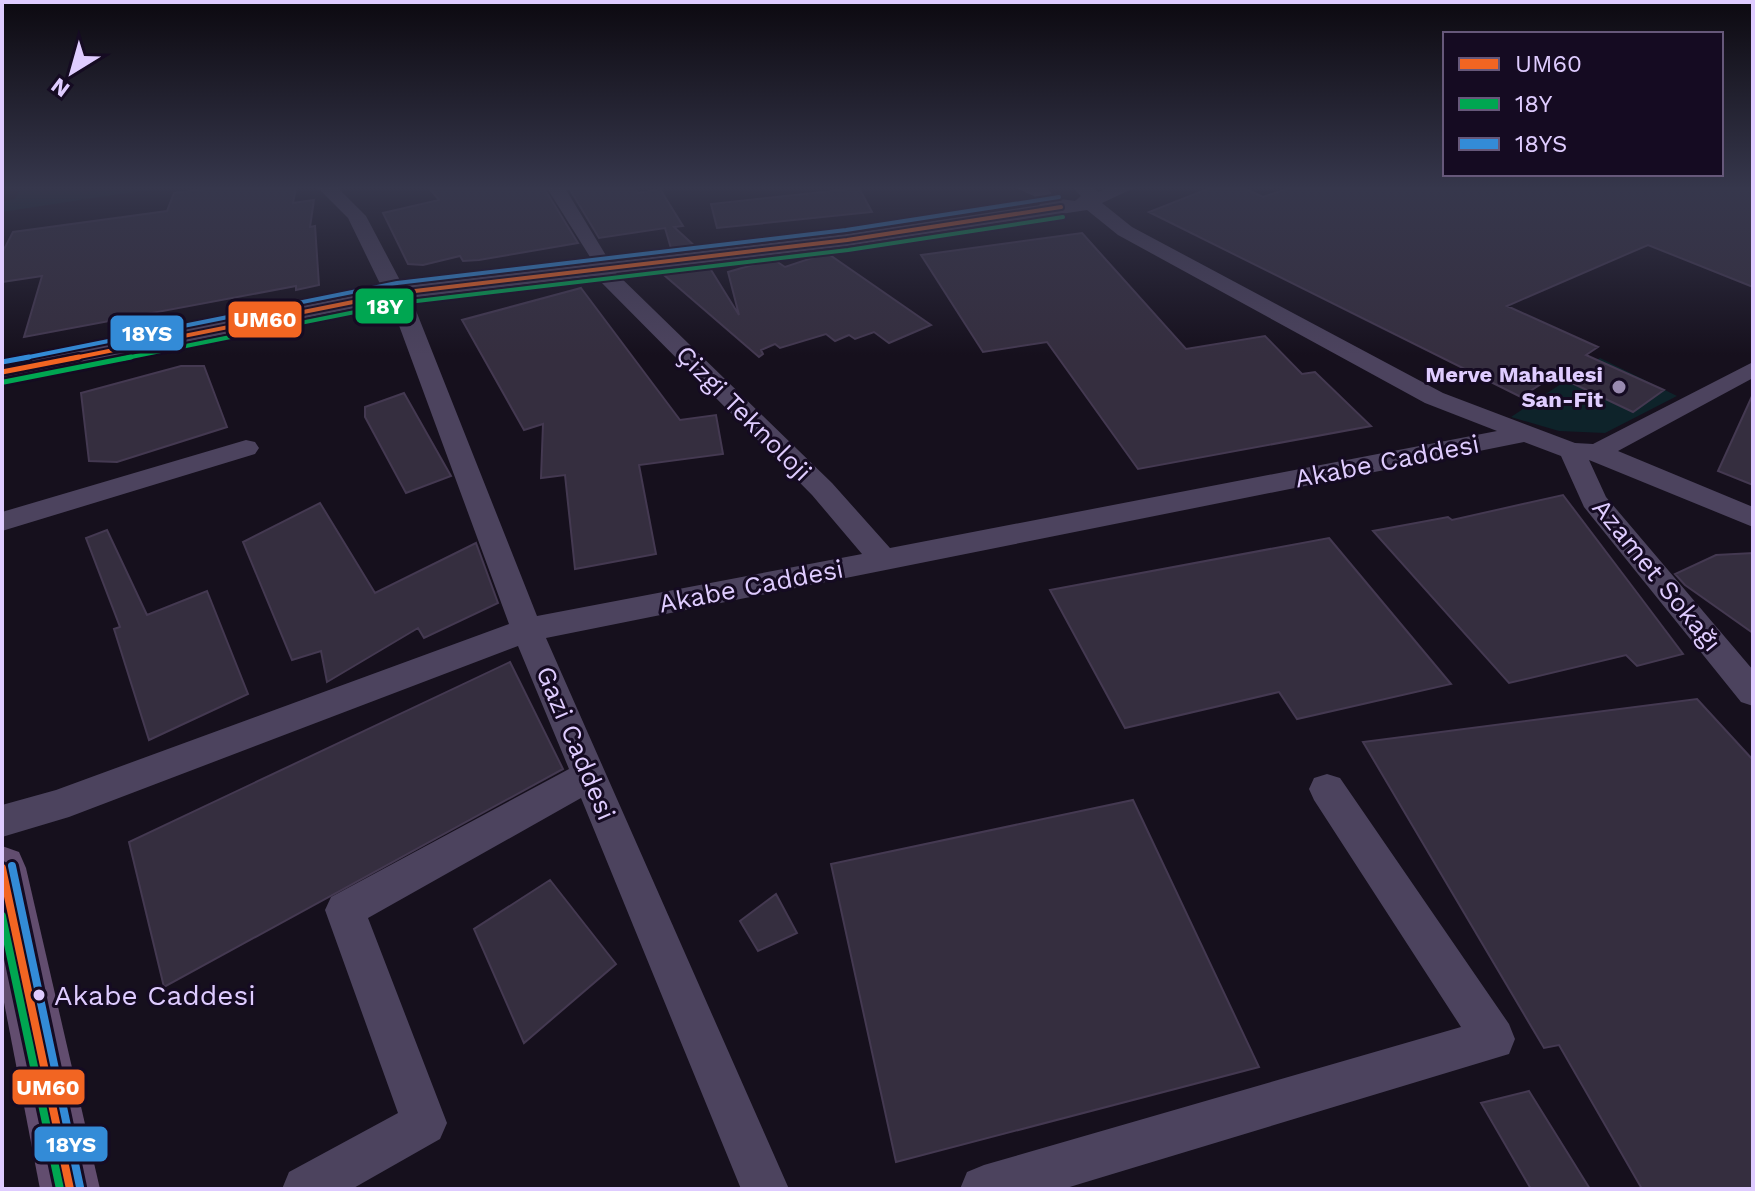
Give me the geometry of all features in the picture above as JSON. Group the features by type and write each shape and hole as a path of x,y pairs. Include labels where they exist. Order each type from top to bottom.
{"main road":[{"path":"2,868 70,1189"}],"street":[{"name":"Gazi Caddesi","path":"370,244 393,288 527,630 765,1189"},
{"name":"Çizgi Teknoloji","path":"589,244 600,263 822,489 884,560"},
{"path":"600,263 721,244"},
{"path":"2,356 393,288 600,263 809,244"},
{"path":"1148,244 1434,398 1523,434 1594,449 1753,502"},
{"path":"2,372 393,288"},
{"path":"1594,449 1753,369"},
{"name":"Akabe Caddesi","path":"2,821 56,806 527,630 1523,434"},
{"path":"2,522 246,448"},
{"path":"1594,449 1753,518"},
{"name":"Azamet Sokağı","path":"1594,449 1594,501 1753,693"},
{"path":"306,1189 424,1123 345,910 589,776"},
{"path":"984,1189 1494,1039 1327,789"}],"shaded area":[{"path":"1600,358 1677,396 1605,433 1559,431 1511,417"}],"building":[{"path":"7,244 316,244 319,285 296,290 296,286 24,337 42,276 2,282 2,253"},
{"path":"398,244 575,244 479,260 463,261 460,256 423,265 408,264"},
{"path":"670,244 692,244 698,249 672,252"},
{"path":"1005,244 1091,244 1186,349 1265,336 1302,374 1315,372 1371,426 1138,469 1047,342 983,352 921,255"},
{"path":"1213,244 1753,244 1753,287 1648,245 1507,306 1598,347 1586,355 1664,390 1633,412 1555,375 1521,397"},
{"path":"827,253 931,325 889,343 874,332 855,339 849,335 835,341 826,334 780,348 775,344 761,350 763,354 759,357 664,275 678,269 708,265 739,315 728,272 773,259 785,267"},
{"path":"581,288 680,420 716,415 723,454 639,465 656,554 575,569 565,475 541,478 543,424 524,430 462,320"},
{"path":"181,366 204,366 227,427 117,462 89,461 81,393"},
{"path":"404,393 451,476 406,493 365,417 365,407"},
{"path":"1753,394 1753,485 1718,471"},
{"path":"1563,495 1683,654 1637,666 1626,655 1509,683 1373,531 1448,517 1452,520"},
{"path":"320,503 375,593 476,543 498,603 424,638 418,628 327,682 321,651 292,660 243,542"},
{"path":"107,530 147,615 207,591 248,694 149,740 114,629 120,627 86,538"},
{"path":"1329,538 1451,684 1297,719 1279,692 1125,728 1050,590"},
{"path":"1753,553 1753,633 1685,585 1675,574 1716,555"},
{"path":"510,662 563,769 164,987 129,842"},
{"path":"1697,699 1753,760 1753,1189 1642,1189 1559,1045 1544,1048 1363,742"},
{"path":"1133,800 1259,1067 896,1162 831,864"},
{"path":"550,880 616,964 524,1043 474,929"},
{"path":"776,894 797,933 758,951 740,921"},
{"path":"1529,1091 1590,1189 1531,1189 1481,1103"}],"transit line":[{"name":"18YS","path":"2,362 397,283 731,244"},
{"name":"UM60","path":"2,372 398,293 817,244"},
{"name":"18Y","path":"4,382 400,303 890,244"},
{"name":"18YS","path":"12,866 80,1187"},
{"name":"UM60","path":"2,868 70,1189"},
{"name":"18Y","path":"2,916 60,1189"}],"place":[{"name":"Merve Mahallesi San-Fit","path":"1619,387"},
{"name":"Akabe Caddesi","path":"39,995"}]}
